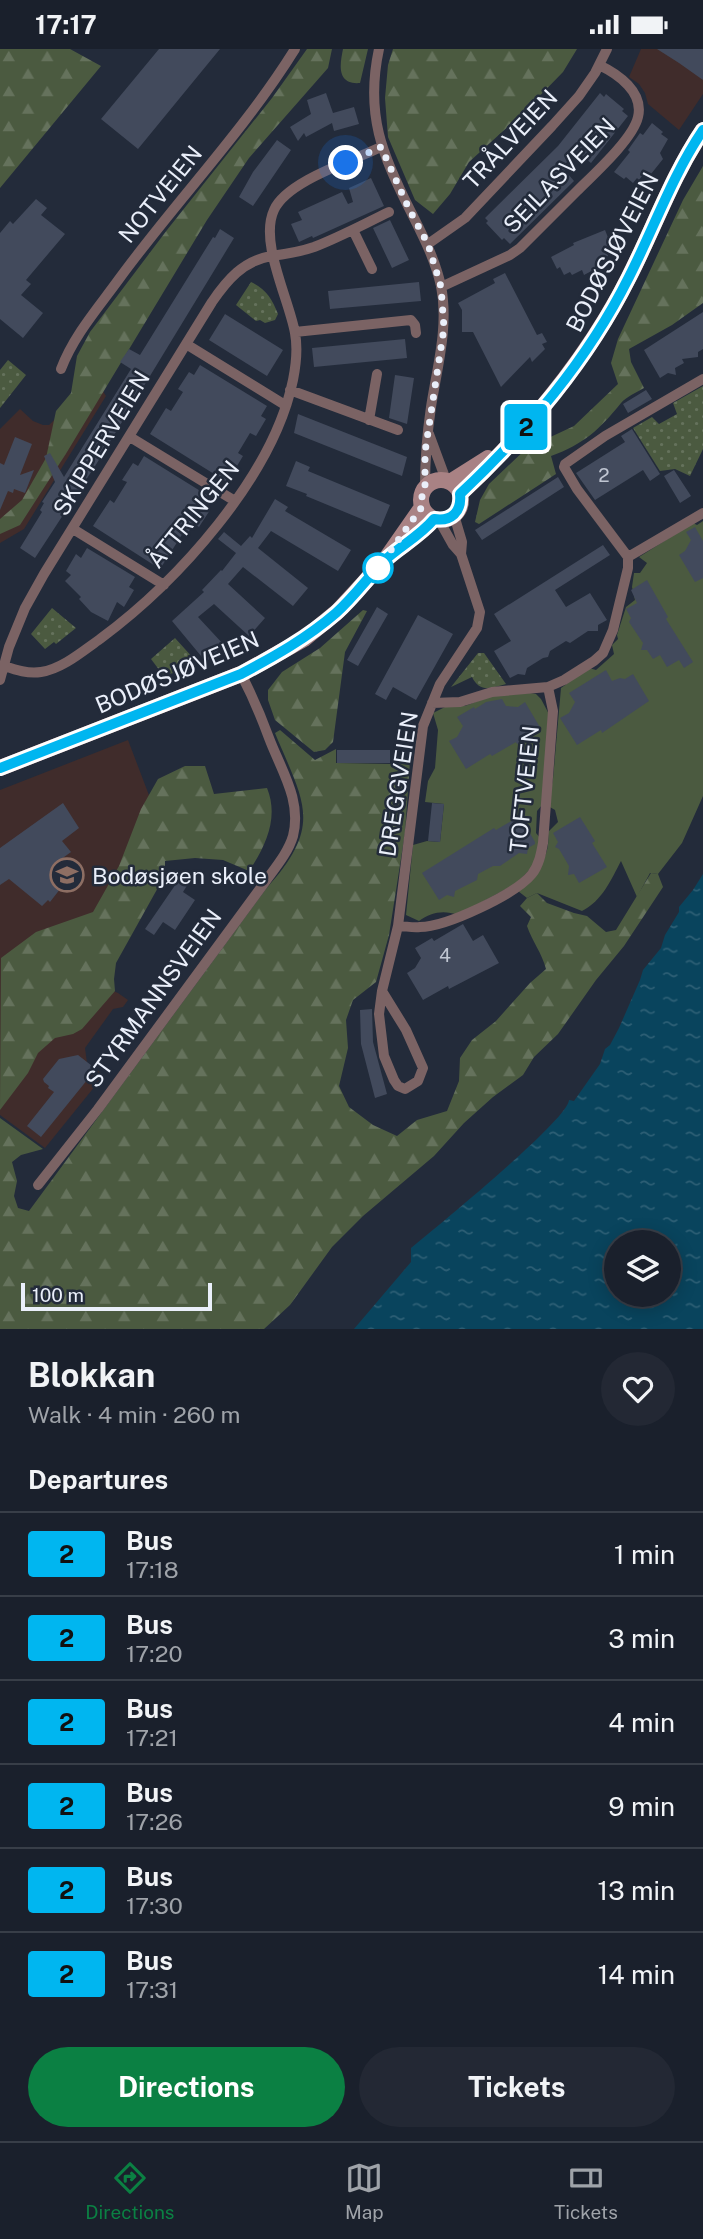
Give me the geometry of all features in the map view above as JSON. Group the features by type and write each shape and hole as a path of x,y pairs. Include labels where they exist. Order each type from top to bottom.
{"street":[{"name":"NOTVEIEN","path":"61,369 74,341 143,247 248,118 295,49"},
{"path":"379,49 374,104 381,147 428,244 441,287 444,328 425,452 425,487"},
{"name":"TRÅLVEIEN","path":"428,244 465,218 579,96 607,49"},
{"name":"SEILASVEIEN","path":"441,287 520,248 598,171 633,129 639,115 638,103 632,90 619,76 599,65"},
{"name":"BODØSJØVEIEN","path":"437,515 422,493 425,487 435,481 452,486 487,469 565,382 630,276 679,170 703,129"},
{"name":"ÅTTRINGEN","path":"4,666 40,672 67,661 113,629 163,585 235,501 274,435 290,390 297,355 295,332 270,242 270,223 276,204 300,184 381,147"},
{"name":"SKIPPERVEIEN","path":"0,680 9,647 25,608 227,280 256,260 283,256 313,247 389,212"},
{"path":"353,230 372,269"},
{"path":"295,332 411,320 416,333"},
{"path":"186,344 285,405"},
{"path":"369,420 377,374"},
{"path":"432,703 460,702 492,692 548,687 564,680 603,653 617,617 628,557 577,489 564,467 565,464 605,436 703,379"},
{"path":"290,390 398,430"},
{"path":"428,431 452,486"},
{"path":"130,437 235,501"},
{"name":"BODØSJØVEIEN","path":"0,768 241,674 304,639 338,611 385,560 437,515 460,506 452,486"},
{"path":"628,557 703,513"},
{"name":"DREGGVEIEN","path":"382,991 409,1037 423,1068 418,1081 405,1089 398,1086 394,1080 384,1056 379,1014 382,991 398,926 424,726 440,684 477,628 480,612 461,554 437,515"},
{"path":"74,529 163,585"},
{"name":"STYRMANNSVEIEN","path":"37,1185 97,1109 265,882 293,836 295,813 290,785 241,674"},
{"name":"TOFTVEIEN","path":"398,926 419,928 460,917 514,888 533,873 543,843 553,711 548,687"}],"shaded area":[{"path":"641,49 703,49 703,94 679,130 648,104 639,84 629,77"},
{"path":"96,380 106,396 24,529 0,543 0,429 20,409 33,421 49,425"},
{"name":"Bodøsjøen skole","path":"128,740 163,832 102,986 128,1000 123,1007 113,1009 85,1048 87,1063 104,1075 45,1148 0,1115 0,790"}],"green space":[{"path":"0,49 70,49 101,66 0,188"},
{"path":"307,49 332,49 328,68 249,158 207,220 20,525 0,534 0,519 22,500 46,458 56,411 71,393 77,356 90,332"},
{"path":"343,49 368,49 360,83 352,83 343,77"},
{"path":"393,49 577,49 563,72 469,162 450,194 433,214 415,200 388,137 385,98 388,65"},
{"path":"703,166 703,303 672,325 629,349 631,362 644,388 623,401 590,435 551,456 556,474 479,524 475,522 480,500 489,484 527,448 574,426 618,384 611,363 618,339 683,200"},
{"path":"251,282 265,291 271,299 278,314 275,320 265,323 256,321 236,305"},
{"path":"8,360 26,375 0,408 0,370"},
{"path":"703,386 703,449 690,476 675,469 660,471 633,428 652,417 659,424 677,414 673,403"},
{"path":"703,521 703,796 682,843 658,874 650,873 637,897 621,861 600,896 582,911 537,893 527,898 518,891 540,865 547,850 548,832 558,822 555,810 548,806 561,688 589,668 596,670 614,654 612,645 618,639 626,607 635,600 632,587 634,573 640,573 647,563 639,557 693,523 697,525"},
{"path":"52,608 76,628 45,649 31,634"},
{"path":"363,610 367,611 345,652 333,742 325,750 314,752 275,720 268,700 268,690 282,672 320,648"},
{"path":"175,638 194,659 174,673 163,675 151,659"},
{"path":"478,653 484,653 506,684 491,688 482,687 472,677 451,687"},
{"path":"530,693 541,699 550,716 542,805 537,811 536,833 541,839 534,865 517,883 458,915 438,913 419,921 406,915 413,845 427,841 440,842 444,804 425,802 428,781 435,768 438,730 433,713 447,706 465,706 491,696"},
{"path":"280,730 315,760 336,749 336,763 392,764 410,761 405,833 389,935 376,982 353,1000 346,1020 348,1048 339,1086 349,1107 373,1125 397,1136 417,1120 447,1111 459,1081 460,1058 472,1040 496,1021 546,969 527,926 531,917 520,906 527,898 537,893 547,903 587,916 606,932 616,930 651,873 658,874 663,887 624,946 558,1034 534,1057 523,1075 493,1097 464,1123 434,1156 363,1216 332,1247 290,1305 264,1329 0,1329 0,1118 43,1149 21,1155 12,1162 17,1181 14,1196 18,1208 29,1211 284,867 296,847 302,830 303,813 294,778 275,733"},
{"path":"185,766 205,766 214,794 267,788 272,810 269,831 261,852 249,871 223,860 195,858 165,861 165,875 116,963 115,991 82,1029 55,1038 38,1053 28,1073 0,1110 1,958 36,932 93,912 119,866 141,809 158,779"}],"water":[{"path":"703,874 703,1329 354,1329 411,1262 411,1248 525,1150 563,1111 569,1100 574,1101 600,1064 605,1049 619,1028 643,970 661,948 679,907"}],"building":[{"path":"159,49 220,49 138,149 101,119"},
{"path":"657,49 703,49 703,80 679,63"},
{"path":"326,93 333,113 354,107 359,124 334,131 332,123 306,137 304,133 298,141 290,127 311,114 307,100"},
{"path":"600,93 604,97 606,94 624,109 622,111 628,116 591,163 577,152 562,167 574,181 510,244 504,238 502,240 486,223 488,221 485,218 558,146"},
{"path":"652,123 668,139 660,153 663,159 651,174 646,171 633,183 614,172 630,152 628,150 640,133 643,135"},
{"path":"277,140 291,150 253,206 239,197 253,172"},
{"path":"371,178 384,206 299,242 291,224 302,220 298,212 342,192 348,204 353,202 349,188"},
{"path":"36,199 47,208 41,215 65,234 26,280 31,284 21,295 43,313 23,338 0,319 0,233 10,221 13,224"},
{"path":"390,220 409,260 392,268 373,228"},
{"path":"220,229 234,238 97,463 35,558 20,548 42,512 42,502 55,482 44,456 50,453 64,477 131,369 120,362 129,349 140,355"},
{"path":"605,230 613,250 601,260 601,266 584,275 582,270 572,275 570,272 564,275 560,267 557,269 551,257 574,245 573,243"},
{"path":"505,273 537,335 542,333 547,342 542,344 545,349 532,362 530,357 501,387 473,332 462,332 462,310 458,303 495,283 493,279"},
{"path":"419,282 421,301 330,309 328,291"},
{"path":"703,312 703,349 698,352 698,357 682,359 684,363 675,368 676,375 668,373 660,378 644,350"},
{"path":"225,314 283,350 267,376 209,340"},
{"path":"405,339 407,358 314,367 312,348"},
{"path":"200,365 267,406 261,416 266,419 256,436 250,433 238,453 243,456 227,482 150,434 166,408 171,411 183,392 178,389 189,372 194,375"},
{"path":"395,375 414,378 407,424 389,418"},
{"path":"646,390 652,399 628,413 623,404"},
{"path":"298,414 407,457 402,476 294,433"},
{"path":"632,429 660,474 650,481 643,470 595,500 576,473 625,442 621,436"},
{"path":"15,437 32,444 20,475 34,470 25,493 14,489 13,493 8,491 0,510 0,463 4,465"},
{"path":"144,456 210,497 204,507 210,510 199,527 194,523 186,536 183,533 160,569 93,526 110,500 114,503 127,482 122,480 133,463 138,466"},
{"path":"296,461 310,467 308,471 390,505 381,527 286,486"},
{"path":"674,470 691,496 680,503 664,476"},
{"path":"558,477 564,487 482,540 475,530"},
{"path":"275,499 288,507 285,511 351,550 338,571 271,531 258,548 308,588 293,606 243,567 228,584 265,618 249,636 214,604 198,617 224,645 206,662 172,621 204,592 202,590 236,553 218,539 224,532 241,546 250,536 252,538"},
{"path":"695,527 703,541 703,578 695,582 679,555 685,551 691,540 686,532"},
{"path":"603,545 610,555 555,590 566,607 590,593 607,620 598,625 598,631 588,631 570,643 566,641 550,651 548,657 527,668 525,675 518,674 510,678 494,651 511,641 494,614"},
{"path":"87,548 135,577 129,587 134,590 124,607 117,602 108,621 91,612 65,581 71,575 66,571 76,554 81,558"},
{"path":"647,580 668,617 666,619 693,662 684,668 679,660 667,667 660,655 653,659 647,650 641,650 643,643 629,622 631,618 626,609 637,603 631,590"},
{"path":"377,607 388,614 358,666 347,660"},
{"path":"418,615 453,634 416,700 393,687 386,700 375,694"},
{"path":"606,670 612,681 625,679 633,674 649,701 602,733 601,730 577,745 560,718 569,713 575,702 569,693"},
{"path":"502,699 506,706 518,707 525,702 541,729 466,769 449,741 457,737 463,726 457,717 486,702"},
{"path":"337,750 390,750 390,763 337,763"},
{"path":"63,803 79,828 62,841 71,852 53,865 64,884 50,902 48,900 42,906 9,879 0,885 0,848"},
{"path":"432,803 444,804 440,842 428,841"},
{"path":"520,816 535,842 528,848 527,854 519,853 500,866 493,866 478,874 477,880 455,891 454,897 447,895 439,900 422,873 494,828 496,830"},
{"path":"580,817 607,867 579,883 574,874 568,875 569,866 555,847 558,842 553,833"},
{"path":"180,878 188,884 183,892 195,900 175,930 163,922 154,935 145,929"},
{"path":"463,924 473,941 483,935 499,963 423,1000 407,973 415,968 421,958 415,948 432,938 434,941"},
{"path":"372,1009 373,1042 387,1094 375,1098 361,1044 360,1010"},
{"path":"78,1055 96,1069 41,1137 27,1126 54,1092 43,1079 59,1059"}],"bus line":[{"name":"2","path":"0,768 241,674 271,658 304,639 338,611 385,560 434,519 445,520 454,515 460,506 460,494 536,417 587,350 630,276 679,170 703,130"}],"place":[{"name":"Bodøsjøen skole","path":"67,875"}],"route":[{"path":"346,163 381,147 428,244 441,287 444,328 425,452 422,507 378,568"}]}
